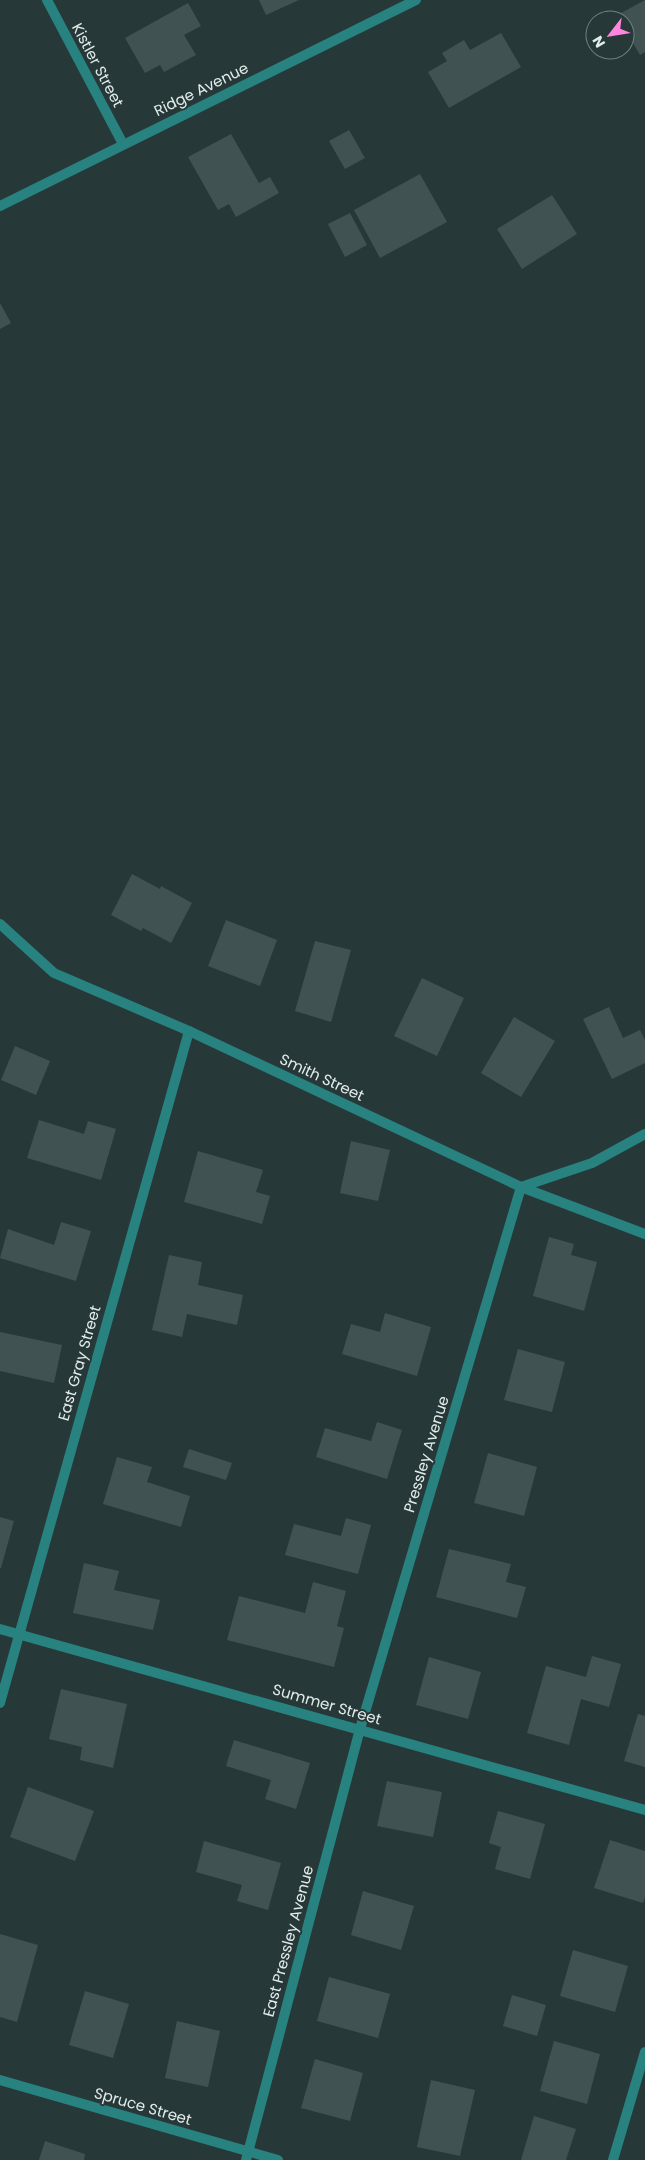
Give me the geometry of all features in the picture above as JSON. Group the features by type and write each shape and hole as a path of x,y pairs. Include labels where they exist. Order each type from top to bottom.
{"street":[{"name":"Kistler Street","path":"47,0 123,144"},
{"name":"Ridge Avenue","path":"0,206 416,0"},
{"name":"Smith Street","path":"0,924 54,973 189,1031 521,1187 645,1234"},
{"name":"East Gray Street","path":"0,1703 189,1031"},
{"path":"521,1187 592,1163 645,1134"},
{"name":"Pressley Avenue","path":"360,1729 521,1187"},
{"name":"Summer Street","path":"0,1629 645,1810"},
{"name":"East Pressley Avenue","path":"247,2156 360,1729"},
{"path":"613,2160 645,2052"},
{"name":"Spruce Street","path":"0,2080 247,2156 278,2160"}],"building":[{"path":"259,0 299,0 266,15"},
{"path":"645,0 645,52 640,55 635,46 635,10 626,10"},
{"path":"188,3 201,26 184,35 196,55 164,72 160,65 145,73 125,38"},
{"path":"501,33 521,67 449,108 428,72 447,61 442,53 464,40 470,50"},
{"path":"349,130 365,158 345,169 329,141"},
{"path":"231,134 259,183 270,177 279,193 236,217 229,204 218,210 188,157"},
{"path":"420,174 447,222 380,258 354,210"},
{"path":"552,195 577,234 522,269 497,229"},
{"path":"350,213 367,245 345,257 328,224"},
{"path":"0,303 11,323 0,329"},
{"path":"132,874 160,889 161,886 192,903 171,943 143,928 141,931 111,915"},
{"path":"226,920 277,940 260,986 208,966"},
{"path":"315,941 351,950 331,1022 295,1011"},
{"path":"422,978 464,998 437,1056 394,1036"},
{"path":"609,1007 623,1038 640,1030 645,1040 645,1063 612,1079 583,1019"},
{"path":"514,1017 555,1041 521,1097 481,1073"},
{"path":"15,1046 50,1061 36,1095 1,1080"},
{"path":"39,1120 84,1134 88,1121 116,1129 101,1180 27,1158"},
{"path":"351,1141 390,1150 378,1201 340,1193"},
{"path":"198,1151 263,1170 256,1192 270,1196 262,1224 184,1202"},
{"path":"61,1222 91,1231 76,1281 0,1258 8,1229 54,1245"},
{"path":"549,1237 574,1244 571,1255 597,1262 584,1311 533,1296"},
{"path":"169,1255 202,1262 198,1285 243,1295 237,1325 187,1314 182,1337 152,1330"},
{"path":"385,1313 431,1327 417,1376 342,1354 351,1324 380,1332"},
{"path":"0,1332 62,1345 54,1383 0,1371"},
{"path":"518,1349 565,1362 552,1412 504,1400"},
{"path":"377,1422 402,1430 387,1479 316,1457 325,1428 371,1441"},
{"path":"189,1449 232,1463 226,1480 183,1467"},
{"path":"488,1453 537,1467 524,1516 474,1503"},
{"path":"117,1457 152,1467 147,1482 190,1496 181,1527 103,1504"},
{"path":"0,1517 14,1521 1,1568 0,1568"},
{"path":"346,1518 371,1525 358,1574 285,1555 294,1524 341,1536"},
{"path":"449,1549 511,1564 506,1582 526,1587 517,1618 436,1597"},
{"path":"84,1563 119,1571 114,1590 160,1600 153,1630 73,1613"},
{"path":"313,1582 346,1591 337,1626 344,1628 334,1667 227,1640 239,1596 305,1613"},
{"path":"592,1656 621,1664 609,1707 581,1699 569,1745 527,1733 546,1666 586,1677"},
{"path":"429,1657 481,1672 468,1719 416,1705"},
{"path":"61,1689 127,1704 113,1768 80,1760 82,1747 49,1739"},
{"path":"638,1714 645,1716 645,1767 624,1761"},
{"path":"234,1740 310,1763 296,1809 265,1799 271,1780 226,1766"},
{"path":"387,1781 442,1792 433,1837 377,1826"},
{"path":"28,1787 94,1811 75,1861 10,1837"},
{"path":"498,1811 545,1824 530,1879 495,1869 501,1847 489,1843"},
{"path":"610,1840 645,1851 645,1897 643,1903 594,1888"},
{"path":"204,1841 281,1863 268,1910 237,1901 242,1885 196,1872"},
{"path":"363,1891 414,1906 401,1950 351,1935"},
{"path":"0,1934 38,1945 17,2022 0,2017"},
{"path":"573,1950 628,1966 615,2012 560,1996"},
{"path":"329,1977 390,1994 378,2038 317,2021"},
{"path":"85,1991 129,2004 113,2058 69,2045"},
{"path":"512,1995 546,2005 537,2036 503,2026"},
{"path":"177,2021 220,2031 208,2087 165,2078"},
{"path":"554,2041 600,2054 587,2104 540,2091"},
{"path":"315,2059 363,2073 350,2121 301,2108"},
{"path":"431,2080 475,2090 460,2156 417,2147"},
{"path":"534,2116 576,2129 566,2160 521,2160"},
{"path":"45,2141 85,2154 84,2160 39,2160"}]}
